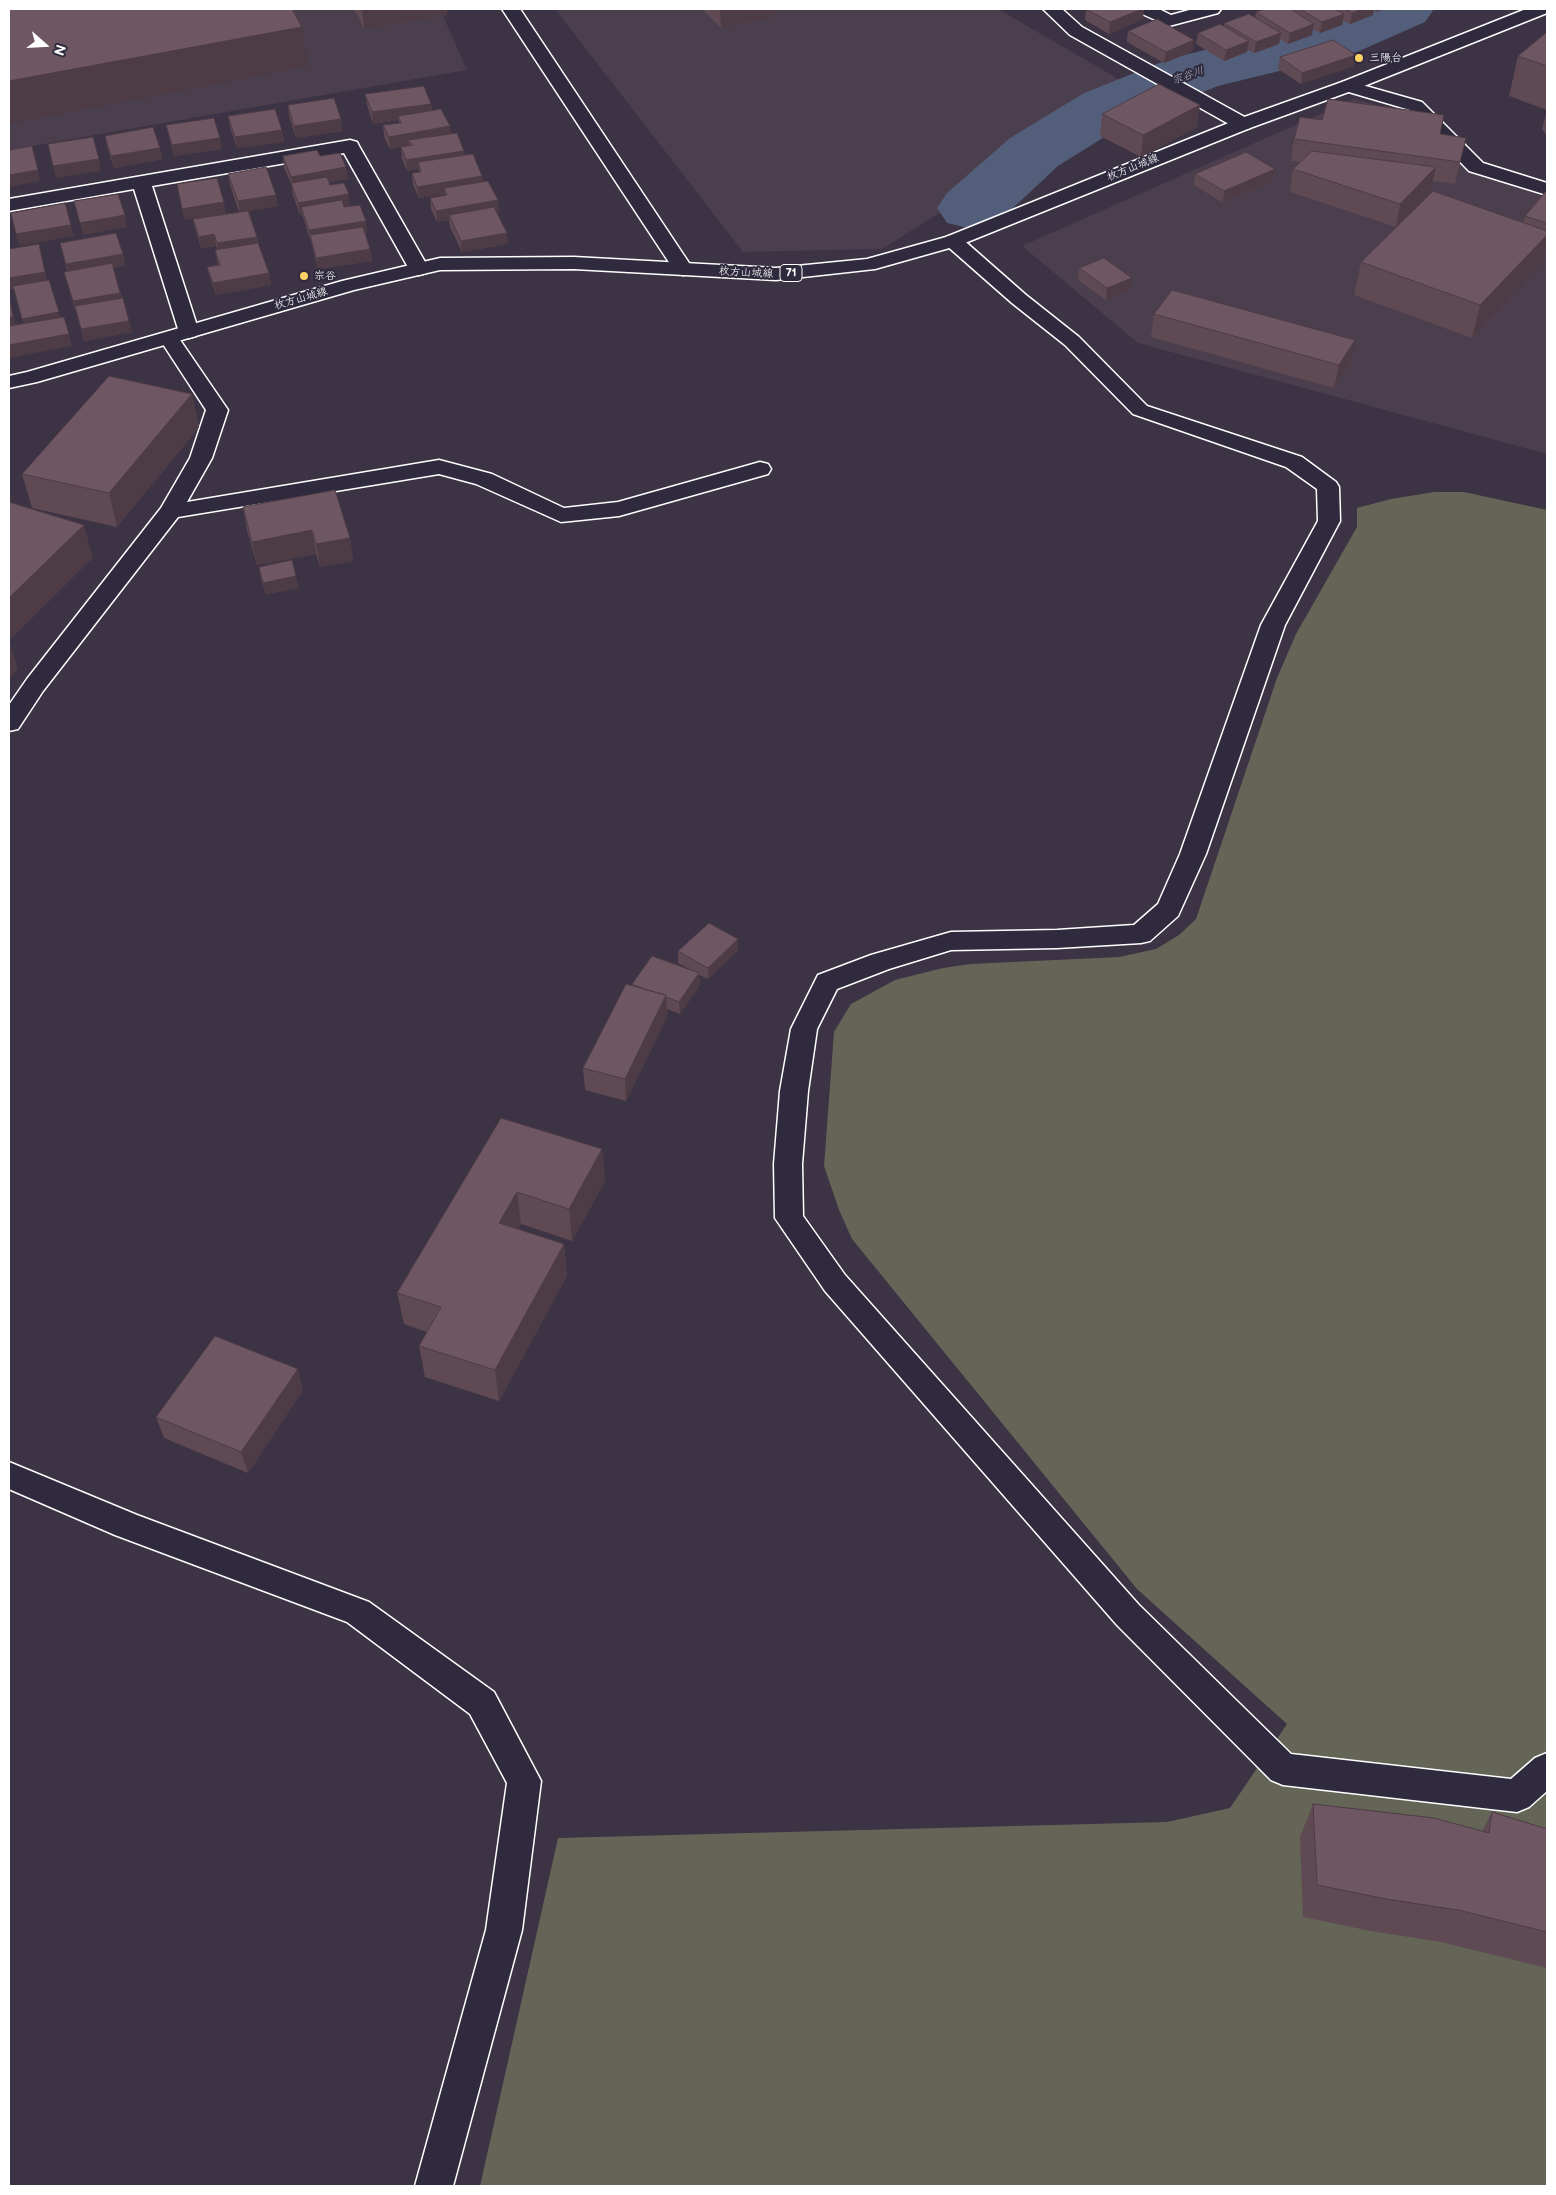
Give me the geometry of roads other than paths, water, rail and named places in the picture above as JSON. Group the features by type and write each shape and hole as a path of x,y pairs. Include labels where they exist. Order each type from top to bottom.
{"street":[{"path":"511,9 684,269"},
{"path":"1052,9 1076,31 1243,124"},
{"path":"1146,9 1169,21 1212,9"},
{"name":"枚方山城線","path":"9,382 30,378 348,285 440,264 574,263 776,274 868,265 953,241 1243,124 1348,86 1541,9"},
{"path":"1348,86 1416,106 1476,167 1547,190"},
{"path":"9,205 350,146 419,269"},
{"path":"9,723 35,685 171,511 201,458 217,410 179,335 141,182"},
{"path":"953,241 1019,299 1072,341 1140,410 1294,462 1328,487 1328,521 1273,625 1192,854 1169,909 1142,934 1057,939 951,941 880,962 827,982 804,1029 794,1091 788,1164 789,1218 835,1283 1128,1615 1283,1769 1517,1796 1547,1769"},
{"path":"171,511 439,467 484,479 561,515 619,510 760,469"},
{"path":"9,1474 126,1525 358,1612 482,1703 524,1781 504,1930 434,2186"}],"waterway":[{"name":"宗谷川","path":"972,208 1034,152 1107,107 1195,72 1334,38 1403,9"}],"place":[{"name":"三陽台","path":"1359,58"},
{"name":"宗谷","path":"304,276"}]}
